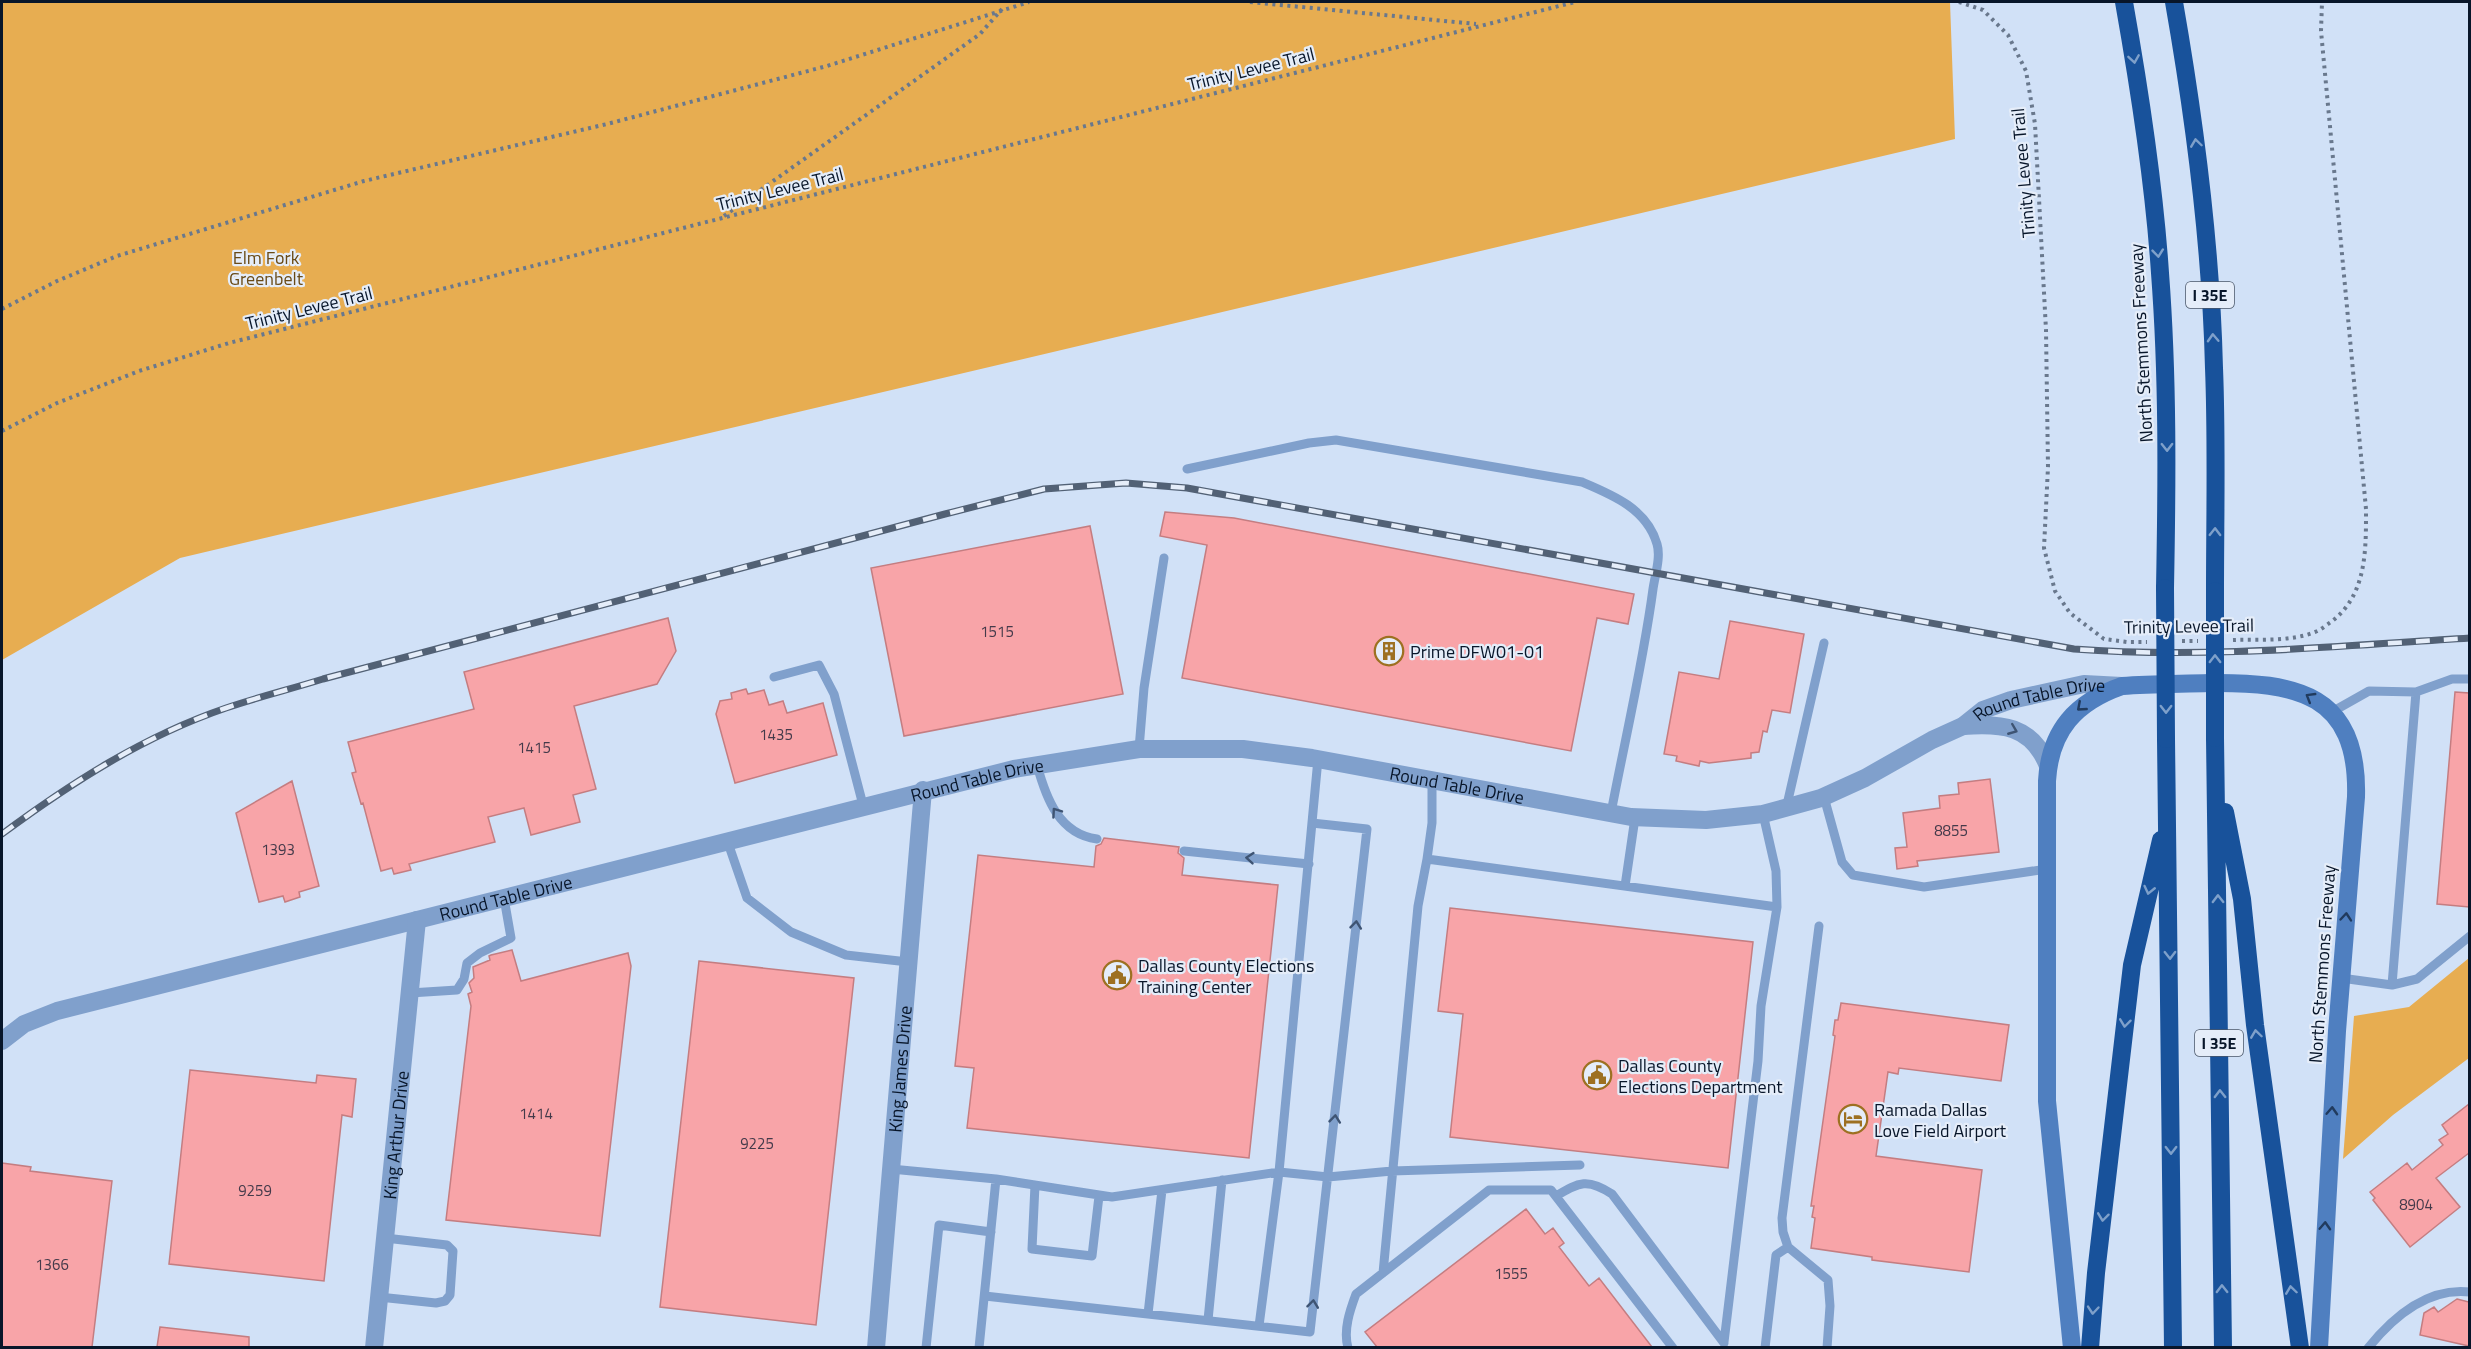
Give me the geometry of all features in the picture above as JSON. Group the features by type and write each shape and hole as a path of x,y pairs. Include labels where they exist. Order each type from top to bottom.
{"highway":[{"name":"North Stemmons Freeway","path":"2124,2 2151,171 2160,273 2167,470 2166,739 2173,1347"},
{"name":"I 35E","path":"2174,2 2198,157 2208,263 2214,366 2215,738 2223,1347"},
{"path":"2216,769 2242,898 2254,1015 2300,1347"},
{"path":"2090,1347 2096,1273 2132,965 2167,812"}],"main road":[{"name":"North Stemmons Freeway","path":"2072,1347 2047,1101 2048,766 2054,743 2068,720 2093,698 2122,686 2263,683 2297,690 2312,697 2330,713 2347,735 2353,750 2357,778 2341,978 2319,1347"}],"street":[{"name":"Round Table Drive","path":"2,1041 24,1024 57,1011 863,805 984,775 1037,765 1139,749 1243,749 1318,759 1635,818 1706,820 1762,814 1824,797 1963,726 1983,710 2035,694 2084,684 2122,686"},
{"name":"Round Table Drive","path":"1963,726 1988,724 2014,729 2036,745 2048,766"},
{"name":"King James Drive","path":"876,1347 923,790"},
{"name":"King Arthur Drive","path":"374,1347 417,920"}],"lane":[{"path":"1187,469 1310,443 1336,440 1582,482 1620,498 1640,515 1657,543 1658,553 1650,610 1611,813"},
{"path":"1139,749 1144,688 1164,558"},
{"path":"1786,809 1824,643"},
{"path":"774,677 819,665 834,694 863,805"},
{"path":"2330,713 2369,691 2415,692 2452,679 2469,679"},
{"path":"2392,985 2415,692"},
{"path":"1259,1326 1279,1172 1318,759"},
{"path":"1037,765 1045,796 1062,821 1083,837 1097,839"},
{"path":"1383,1273 1418,906 1428,859 1432,823 1432,780"},
{"path":"1824,797 1842,862 1853,875 1924,887 2047,869"},
{"path":"1724,1345 1758,1061 1761,1006 1777,907 1776,872 1762,814"},
{"path":"1625,886 1635,818"},
{"path":"985,1296 1310,1332 1367,829 1312,823"},
{"path":"727,840 747,898 791,932 846,955 909,962"},
{"path":"1184,851 1309,864"},
{"path":"1428,859 1777,907"},
{"path":"410,993 457,990 464,979 467,963 480,953 511,938 504,898"},
{"path":"1819,926 1782,1218 1783,1232 1788,1247 1828,1280 1830,1306 1827,1347"},
{"path":"2341,978 2392,985 2417,979 2469,936"},
{"path":"891,1169 996,1179 1112,1197 1279,1172 1328,1177 1392,1171 1580,1165"},
{"path":"979,1347 996,1179"},
{"path":"1208,1320 1222,1180"},
{"path":"1556,1196 1577,1183 1598,1184 1612,1194 1724,1345"},
{"path":"1035,1185 1032,1249 1092,1256 1100,1196"},
{"path":"1149,1314 1162,1190"},
{"path":"1348,1347 1348,1315 1356,1294 1489,1190 1551,1190 1673,1347"},
{"path":"926,1347 939,1225 991,1232"},
{"path":"379,1298 436,1303 445,1301 450,1294 453,1251 447,1245 385,1238"},
{"path":"1765,1347 1776,1255 1788,1247"},
{"path":"2368,1347 2392,1321 2432,1296 2453,1290 2469,1292"}],"path":[{"path":"2,309 57,281 117,256 364,181 607,124 816,69 1029,2"},
{"path":"1250,2 1481,24"},
{"name":"Trinity Levee Trail","path":"2,431 57,403 139,370 229,343 1575,2"},
{"name":"Trinity Levee Trail","path":"1959,2 1983,10 2008,35 2026,71 2035,124 2046,330 2048,467 2044,548 2055,591 2070,613 2104,639 2149,642"},
{"name":"Trinity Levee Trail","path":"2228,640 2284,639 2317,632 2341,615 2358,589 2367,549 2366,508 2321,31 2322,2"},
{"path":"721,218 980,34 1002,9"},
{"name":"Trinity Levee Trail","path":"2172,641 2205,640"}],"green space":[{"name":"Elm Fork Greenbelt","path":"2,2 1950,2 1955,139 180,558 2,660"},
{"path":"2469,958 2469,1058 2393,1115 2343,1159 2354,1016 2409,1007"}],"building":[{"name":"Prime DFW01-01","path":"1165,512 1234,518 1634,594 1628,624 1597,618 1571,751 1182,678 1207,545 1160,536"},
{"path":"1090,526 1123,694 904,736 871,568"},
{"path":"668,618 676,651 657,684 574,706 596,789 573,795 580,822 531,835 524,808 488,817 495,842 409,864 411,870 394,874 392,868 381,871 363,803 361,804 352,773 356,772 348,742 474,709 464,672"},
{"path":"1730,621 1804,634 1790,713 1772,710 1767,732 1763,731 1759,752 1751,753 1751,758 1709,763 1700,761 1699,766 1676,761 1677,756 1664,754 1679,672 1719,679"},
{"path":"746,689 748,694 764,690 769,705 783,701 787,713 823,703 837,755 735,783 716,714 720,701 732,699 731,693"},
{"path":"2455,692 2469,693 2469,907 2437,904"},
{"path":"1990,779 1999,852 1917,861 1918,866 1897,869 1895,848 1907,847 1903,813 1940,808 1939,796 1959,794 1958,783"},
{"path":"292,781 319,886 299,892 300,897 285,902 283,896 259,902 236,813"},
{"name":"Dallas County Elections Training Center","path":"1104,838 1179,847 1178,853 1184,858 1182,875 1278,885 1249,1158 967,1128 974,1068 955,1066 978,855 1094,867 1096,846 1101,844"},
{"name":"Dallas County Elections Department","path":"1450,908 1753,942 1728,1168 1450,1137 1463,1014 1438,1011"},
{"path":"512,950 521,981 628,953 631,966 600,1236 446,1220 471,1006 468,994 472,992 469,983 474,978 473,967 490,960 491,955"},
{"path":"699,961 854,978 816,1325 660,1307"},
{"name":"Ramada Dallas Love Field Airport","path":"1841,1003 2009,1025 2001,1081 1899,1068 1898,1074 1888,1072 1876,1156 1982,1170 1969,1272 1872,1260 1872,1257 1811,1248 1815,1218 1812,1217 1814,1206 1811,1206 1835,1036 1833,1035 1835,1020 1838,1020"},
{"path":"190,1070 316,1083 317,1075 356,1079 352,1117 342,1115 324,1281 169,1264"},
{"path":"2469,1104 2469,1153 2436,1178 2460,1207 2410,1247 2373,1200 2375,1198 2370,1192 2407,1163 2412,1170 2443,1145 2439,1140 2448,1134 2442,1125"},
{"path":"2,1163 31,1167 30,1171 112,1181 92,1347 2,1347"},
{"path":"1526,1209 1545,1234 1553,1228 1564,1243 1559,1247 1589,1286 1599,1278 1652,1347 1377,1347 1365,1332"},
{"path":"2457,1299 2469,1302 2469,1346 2420,1335 2424,1313 2434,1307 2438,1312"},
{"path":"160,1327 249,1337 249,1347 157,1347"}],"railway":[{"path":"2,834 109,762 166,732 238,704 323,679 1044,489 1126,483 1187,488 2074,649 2123,652 2222,652 2470,638"}],"place":[{"name":"Prime DFW01-01","path":"1389,651"},
{"name":"Dallas County Elections Training Center","path":"1117,975"},
{"name":"Dallas County Elections Department","path":"1597,1075"},
{"name":"Ramada Dallas Love Field Airport","path":"1853,1119"}]}
